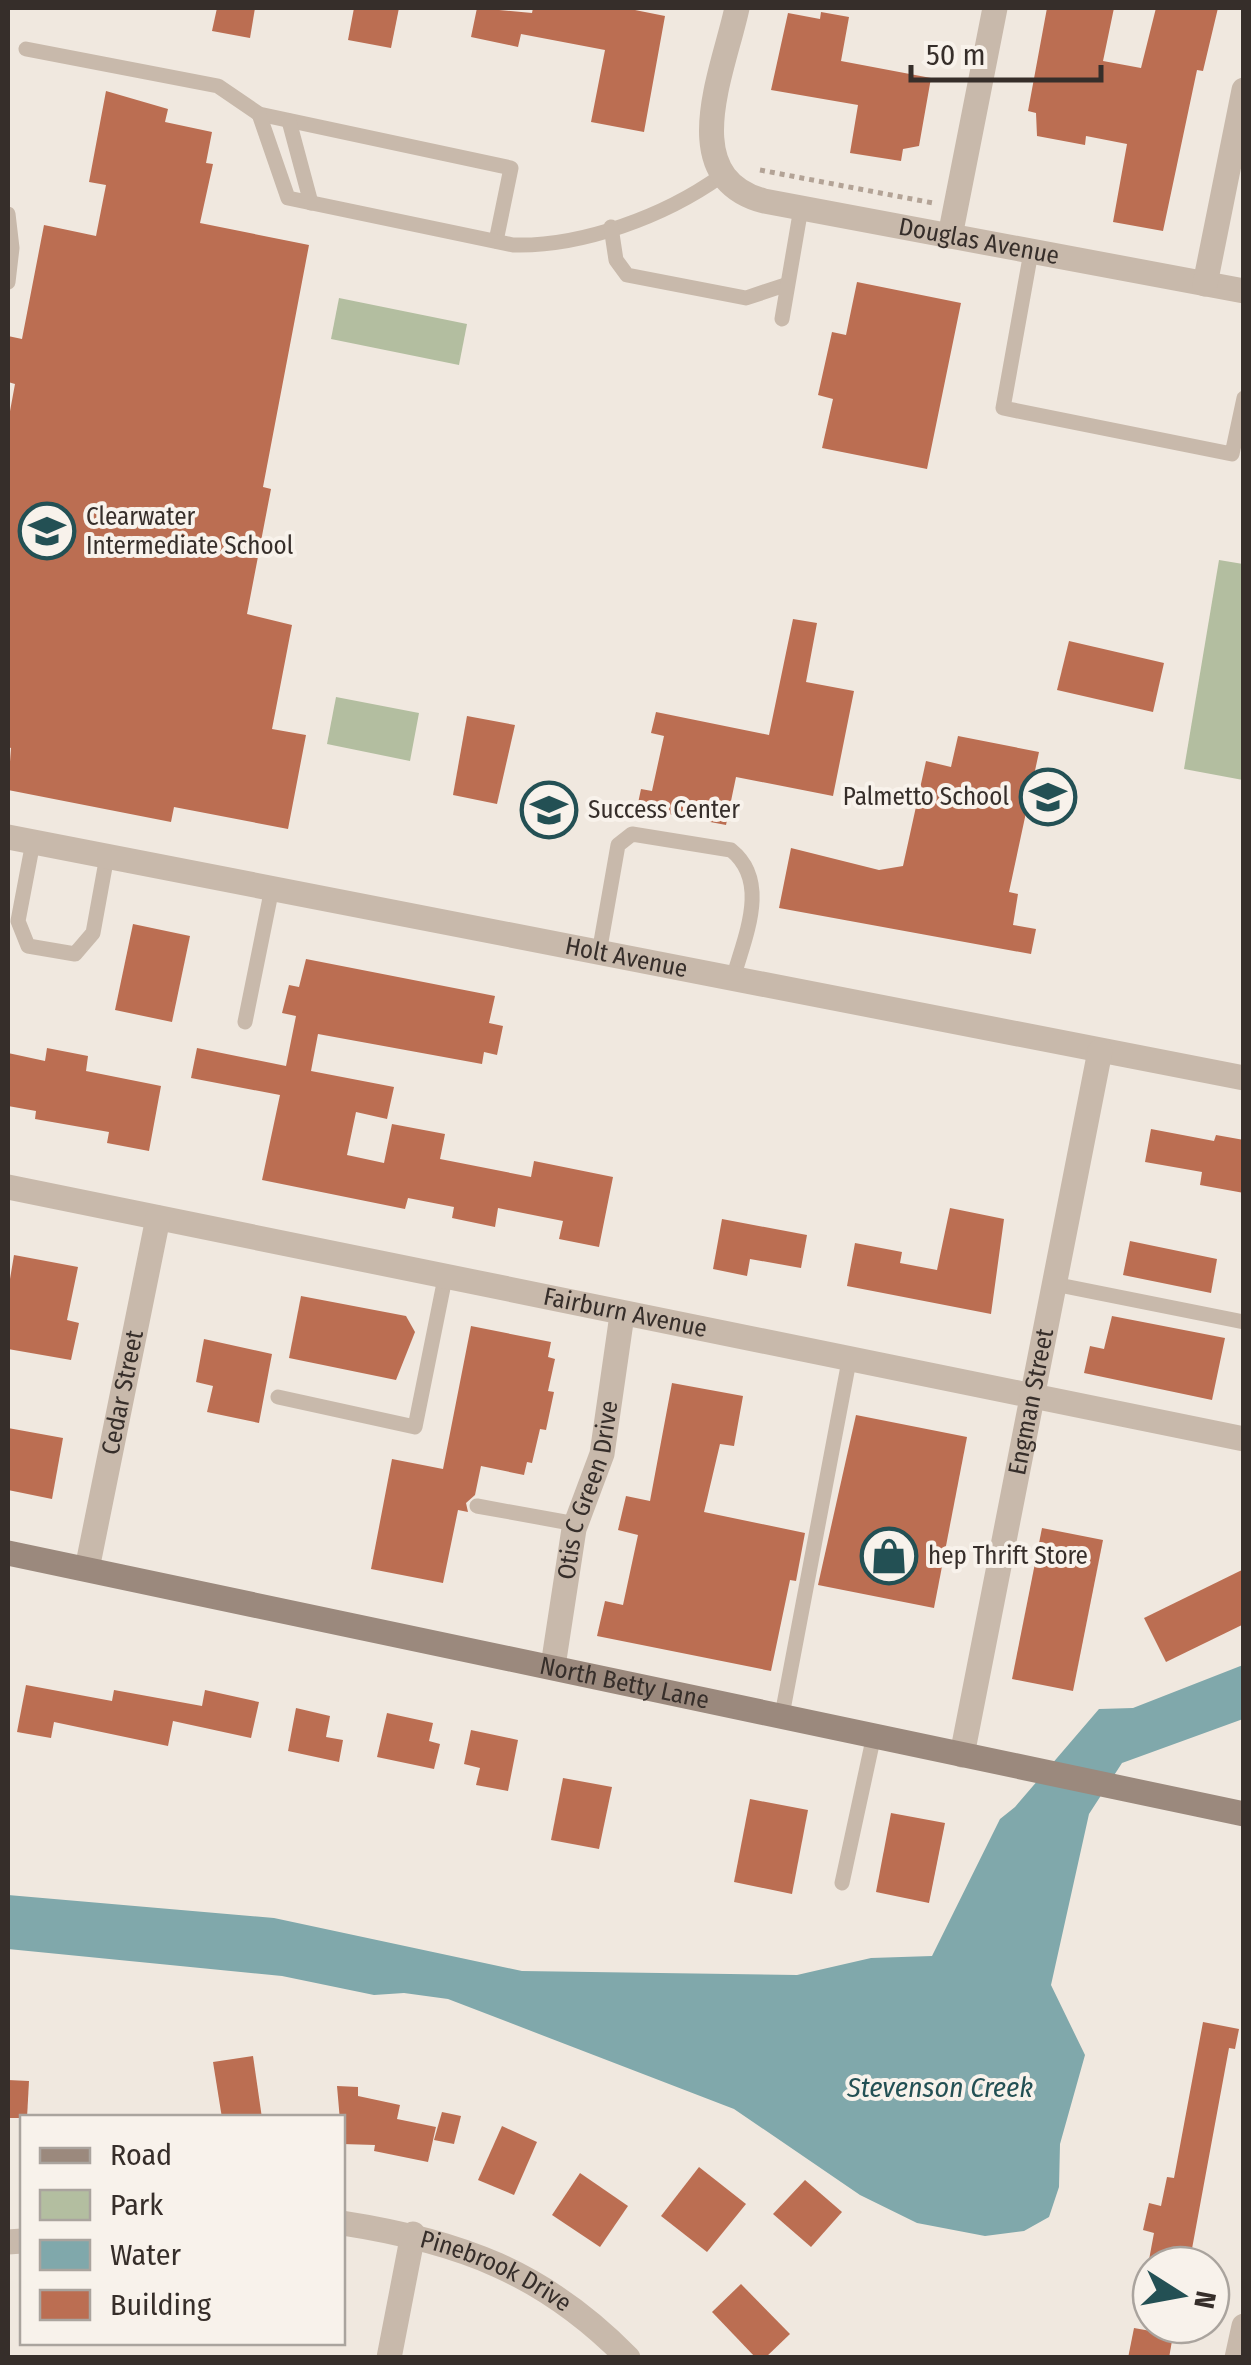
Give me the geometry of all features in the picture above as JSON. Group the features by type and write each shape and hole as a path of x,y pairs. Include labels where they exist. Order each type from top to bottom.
{"street":[{"path":"721,176 711,138 736,8"},
{"path":"950,236 995,8"},
{"path":"1205,284 1244,90"},
{"name":"Douglas Avenue","path":"721,176 750,198 1244,291"},
{"name":"Holt Avenue","path":"20,839 1244,1078"},
{"name":"Engman Street","path":"962,1754 1100,1052"},
{"name":"Fairburn Avenue","path":"8,1187 1244,1439"},
{"name":"Cedar Street","path":"87,1569 158,1218"},
{"name":"Otis C Green Drive","path":"553,1666 576,1524 602,1454 622,1315"},
{"name":"North Betty Lane","path":"8,1553 1244,1814"},
{"name":"Pinebrook Drive","path":"345,2223 412,2234 477,2253 554,2293 628,2358"},
{"path":"389,2358 412,2234"},
{"path":"1238,2358 1244,2326"}],"lane":[{"path":"26,49 218,86 259,114 511,168 496,241"},
{"path":"259,114 288,198 496,241 544,246 611,227 687,200 721,176"},
{"path":"289,121 311,202"},
{"path":"782,319 801,208"},
{"path":"8,214 12,248 8,282"},
{"path":"611,227 616,260 627,275 746,298 785,285"},
{"path":"1032,252 1003,408 1232,454 1244,398"},
{"path":"598,953 618,845 632,834 731,850 743,860 753,891 733,979"},
{"path":"20,839 18,922 28,946 75,954 93,933 107,856"},
{"path":"245,1022 272,888"},
{"path":"278,1397 414,1427 445,1278"},
{"path":"1054,1284 1244,1322"},
{"path":"782,1716 849,1361"},
{"path":"477,1506 576,1524"},
{"path":"842,1883 874,1736"}],"path":[{"path":"747,167 933,203"}],"green space":[{"path":"339,298 467,324 459,365 331,339"},
{"path":"1219,560 1243,564 1243,780 1184,769"},
{"path":"336,697 419,713 410,761 327,744"}],"water":[{"name":"Stevenson Creek","path":"1243,1665 1243,1719 1122,1763 1089,1814 1051,1985 1085,2055 1060,2144 1059,2187 1049,2217 1024,2231 985,2236 917,2223 860,2195 734,2109 448,1999 404,1993 374,1995 282,1976 8,1949 8,1895 274,1918 522,1971 797,1975 871,1958 932,1956 1000,1819 1015,1807 1099,1709 1133,1708"}],"building":[{"path":"217,8 255,8 250,38 212,31"},
{"path":"354,8 399,8 391,48 348,40"},
{"path":"477,8 532,13 533,8 625,8 665,16 644,132 591,122 605,50 521,34 518,47 471,37"},
{"path":"1047,8 1114,8 1103,61 1141,68 1156,8 1218,8 1203,71 1197,70 1163,231 1113,222 1127,144 1086,136 1085,145 1037,136 1036,113 1028,111"},
{"path":"821,12 849,17 841,61 931,78 919,146 903,149 901,161 850,153 858,105 771,90 788,13 820,19"},
{"path":"106,91 168,109 165,122 212,132 206,163 213,164 200,223 309,245 263,487 271,489 247,614 292,625 272,729 306,735 288,829 174,807 171,822 8,790 8,422 15,384 8,382 8,336 22,339 44,225 96,236 106,185 89,182"},
{"path":"857,282 961,303 927,469 822,448 833,399 818,395 832,332 846,335"},
{"path":"793,619 817,623 806,682 854,691 833,796 736,777 726,825 637,808 641,789 652,791 664,736 651,733 656,712 769,735"},
{"path":"1069,641 1164,663 1153,712 1057,690"},
{"path":"467,716 515,725 497,804 453,795"},
{"path":"958,736 1039,752 1009,892 1018,894 1013,925 1036,929 1031,954 779,908 791,848 879,870 903,866 926,761 951,767"},
{"path":"133,924 190,936 172,1022 115,1010"},
{"path":"306,959 495,996 489,1023 503,1026 497,1055 484,1052 482,1064 318,1034 311,1071 394,1087 387,1119 356,1112 347,1155 384,1163 392,1124 445,1134 440,1159 531,1177 534,1161 613,1177 599,1247 559,1239 563,1221 498,1208 495,1227 452,1218 454,1207 408,1198 405,1209 262,1180 280,1095 191,1078 197,1048 286,1066 296,1016 282,1013 289,985 299,987"},
{"path":"47,1048 88,1056 86,1071 161,1086 149,1151 107,1143 109,1132 35,1119 36,1111 8,1106 8,1053 45,1061"},
{"path":"1151,1129 1214,1141 1216,1135 1244,1140 1244,1193 1200,1185 1202,1172 1145,1162"},
{"path":"950,1208 1004,1219 991,1314 847,1286 855,1243 902,1252 900,1263 937,1270"},
{"path":"722,1219 807,1235 801,1268 750,1259 747,1276 713,1269"},
{"path":"1130,1241 1217,1259 1211,1293 1123,1275"},
{"path":"14,1255 78,1267 67,1320 79,1323 71,1360 8,1349 8,1291"},
{"path":"301,1296 406,1316 415,1332 396,1380 289,1358"},
{"path":"1112,1316 1225,1338 1212,1400 1084,1373 1090,1346 1104,1349"},
{"path":"471,1326 551,1342 548,1357 555,1359 548,1391 554,1392 546,1430 540,1429 532,1463 527,1462 524,1475 481,1466 475,1495 466,1503 468,1512 458,1510 443,1583 371,1569 392,1459 443,1469"},
{"path":"204,1339 272,1354 259,1423 207,1412 213,1386 196,1382"},
{"path":"672,1383 743,1396 734,1446 720,1444 704,1512 805,1533 796,1581 790,1580 771,1671 597,1636 605,1601 623,1605 638,1535 618,1530 626,1496 650,1501"},
{"path":"856,1415 967,1437 934,1608 818,1585"},
{"path":"8,1428 63,1438 52,1499 8,1490"},
{"path":"1042,1528 1103,1540 1073,1691 1012,1679"},
{"path":"1244,1569 1244,1624 1166,1662 1144,1618"},
{"path":"26,1685 112,1701 114,1690 202,1706 205,1690 259,1702 251,1738 173,1721 168,1746 54,1722 51,1738 17,1732"},
{"path":"296,1708 330,1716 326,1737 343,1740 339,1762 288,1751"},
{"path":"387,1713 433,1723 429,1741 440,1744 434,1769 377,1757"},
{"path":"471,1730 518,1740 508,1791 476,1785 480,1768 464,1764"},
{"path":"563,1778 612,1787 599,1849 551,1840"},
{"path":"750,1799 808,1810 792,1894 734,1882"},
{"path":"891,1813 945,1823 929,1903 876,1892"},
{"path":"1203,2022 1239,2029 1235,2049 1229,2048 1193,2245 1152,2245 1154,2233 1143,2230 1149,2203 1161,2206 1167,2177 1174,2178"},
{"path":"253,2056 262,2115 222,2115 213,2062"},
{"path":"8,2080 29,2081 27,2115 8,2118"},
{"path":"337,2086 358,2087 358,2096 400,2105 397,2119 436,2127 428,2162 374,2151 375,2145 345,2144 345,2115 340,2115"},
{"path":"442,2112 461,2116 454,2144 434,2140"},
{"path":"502,2126 537,2142 514,2195 478,2180"},
{"path":"699,2167 746,2204 707,2252 661,2216"},
{"path":"580,2173 628,2206 600,2247 552,2215"},
{"path":"805,2180 842,2212 811,2247 773,2214"},
{"path":"741,2284 790,2334 765,2358 756,2358 712,2312"},
{"path":"1131,2343 1171,2345 1169,2358 1128,2358"}],"place":[{"name":"Clearwater Intermediate School","path":"47,531"},
{"name":"Palmetto School","path":"1048,797"},
{"name":"Success Center","path":"549,810"},
{"name":"hep Thrift Store","path":"889,1556"}]}
